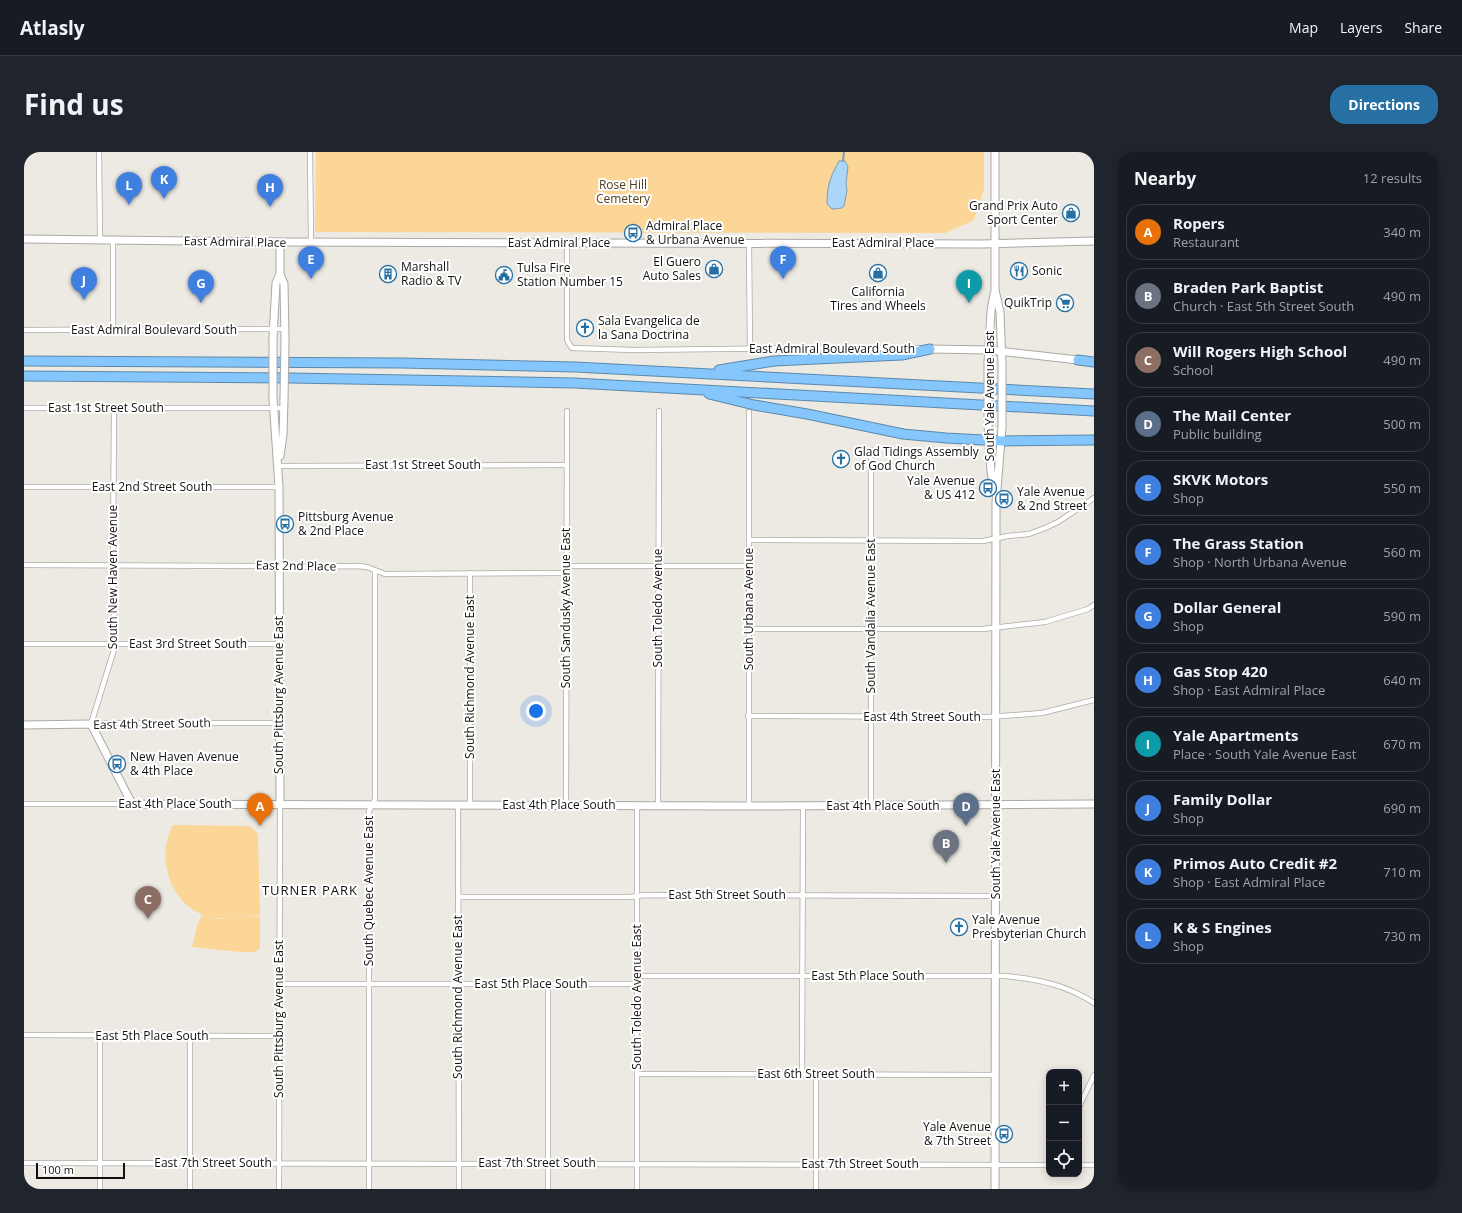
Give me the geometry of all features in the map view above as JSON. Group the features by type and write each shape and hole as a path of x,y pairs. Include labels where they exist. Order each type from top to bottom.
{"highway":[{"path":"701,373 774,361 902,355 930,349"},
{"path":"1078,360 1094,362"},
{"path":"24,361 471,364 575,367 1094,394"},
{"path":"24,376 574,383 1094,411"},
{"path":"689,389 754,405 807,414 903,434 1002,441 1094,440"}],"main road":[{"name":"South Yale Avenue East","path":"995,152 995,290 991,311 988,363 988,440 996,502"},
{"name":"East Admiral Place","path":"24,239 567,243 995,243 1094,241"},
{"name":"South Pittsburg Avenue East","path":"279,466 283,435 285,338 284,284 280,274 280,242"},
{"name":"South Pittsburg Avenue East","path":"280,274 276,283 273,329 275,435 279,466 280,805"},
{"name":"South Yale Avenue East","path":"995,290 1000,312 1002,352 1002,441 996,502 995,1189"},
{"name":"East Admiral Boulevard South","path":"930,349 989,350 1078,360"},
{"name":"East 4th Street South","path":"24,725 90,724"},
{"path":"90,724 132,804"},
{"name":"East 4th Place South","path":"132,804 871,806 1094,804"}],"street":[{"path":"99,152 100,239"},
{"path":"310,152 311,242"},
{"path":"113,239 113,330"},
{"name":"East Admiral Boulevard South","path":"567,243 567,339 569,346 572,348 635,350 880,347 930,349"},
{"path":"749,243 750,348"},
{"name":"East Admiral Boulevard South","path":"24,330 285,329"},
{"name":"East Admiral Boulevard South","path":"1078,360 1094,358"},
{"name":"East 1st Street South","path":"24,408 284,408"},
{"name":"South New Haven Avenue","path":"90,724 113,653 114,644 114,408"},
{"name":"South Sandusky Avenue East","path":"566,805 567,411"},
{"name":"South Toledo Avenue","path":"658,806 659,411"},
{"name":"South Urbana Avenue","path":"749,412 749,806"},
{"name":"South Vandalia Avenue East","path":"871,450 871,806"},
{"name":"East 1st Street South","path":"279,466 567,465"},
{"name":"East 2nd Street South","path":"24,487 279,487"},
{"path":"749,540 983,541 1029,534 1058,522 1094,498"},
{"name":"East 2nd Place","path":"24,565 358,566 367,567 385,574 566,573"},
{"path":"566,566 749,566"},
{"name":"South Quebec Avenue East","path":"369,1189 369,811 375,799 375,570"},
{"name":"South Richmond Avenue East","path":"470,573 470,805"},
{"path":"749,628 983,629 1046,622 1088,609 1094,605"},
{"name":"East 3rd Street South","path":"24,644 279,644"},
{"name":"East 4th Street South","path":"748,716 988,717 1042,713 1094,700"},
{"name":"East 4th Street South","path":"90,724 280,723"},
{"name":"East 4th Place South","path":"24,804 132,804"},
{"name":"South Pittsburg Avenue East","path":"279,1189 280,805"},
{"name":"South Richmond Avenue East","path":"458,805 458,1189"},
{"name":"South Toledo Avenue East","path":"637,806 637,1189"},
{"path":"802,806 802,1074"},
{"name":"East 5th Street South","path":"458,897 803,895 996,896"},
{"name":"East 5th Place South","path":"638,976 996,976 1024,978 1052,983 1071,990 1094,1004"},
{"name":"East 5th Place South","path":"280,984 638,984"},
{"path":"548,985 548,1189"},
{"name":"East 5th Place South","path":"24,1035 280,1036"},
{"path":"100,1036 100,1189"},
{"path":"190,1036 190,1189"},
{"name":"East 6th Street South","path":"637,1074 996,1075"},
{"path":"816,1074 816,1189"},
{"path":"1080,1105 1094,1075"},
{"name":"East 7th Street South","path":"24,1163 1046,1164"},
{"path":"1082,1165 1094,1165"}],"green space":[{"name":"Rose Hill Cemetery","path":"316,152 984,152 984,189 975,217 972,221 946,233 315,232"},
{"path":"173,825 250,826 258,834 260,915 229,918 206,916 188,906 179,897 172,886 166,862 168,836"},
{"path":"202,915 219,919 260,916 260,948 255,952 240,952 192,947 197,926"}],"water":[{"path":"839,161 845,161 848,167 846,183 847,190 844,206 842,208 832,209 827,204 828,187 833,172"}],"waterway":[{"path":"843,161 844,152"}],"place":[{"name":"Primos Auto Credit #2","path":"164,199"},
{"name":"K & S Engines","path":"129,205"},
{"name":"Gas Stop 420","path":"270,207"},
{"name":"Grand Prix Auto Sport Center","path":"1071,213"},
{"name":"Admiral Place & Urbana Avenue","path":"633,233"},
{"name":"El Guero Auto Sales","path":"714,269"},
{"name":"Sonic","path":"1019,271"},
{"name":"California Tires and Wheels","path":"878,273"},
{"name":"Marshall Radio & TV","path":"388,274"},
{"name":"Tulsa Fire Station Number 15","path":"504,275"},
{"name":"SKVK Motors","path":"311,279"},
{"name":"The Grass Station","path":"783,279"},
{"name":"Family Dollar","path":"84,300"},
{"name":"Dollar General","path":"201,303"},
{"name":"Yale Apartments","path":"969,303"},
{"name":"QuikTrip","path":"1065,303"},
{"name":"Sala Evangelica de la Sana Doctrina","path":"585,328"},
{"name":"Glad Tidings Assembly of God Church","path":"841,459"},
{"name":"Yale Avenue & US 412","path":"988,488"},
{"name":"Yale Avenue & 2nd Street","path":"1004,499"},
{"name":"Pittsburg Avenue & 2nd Place","path":"285,524"},
{"name":"New Haven Avenue & 4th Place","path":"117,764"},
{"name":"Ropers","path":"260,826"},
{"name":"The Mail Center","path":"966,826"},
{"name":"Braden Park Baptist","path":"946,863"},
{"name":"Will Rogers High School","path":"148,919"},
{"name":"Yale Avenue Presbyterian Church","path":"959,927"},
{"name":"Yale Avenue & 7th Street","path":"1004,1134"}],"district":[{"name":"TURNER PARK","path":"310,890"}]}
